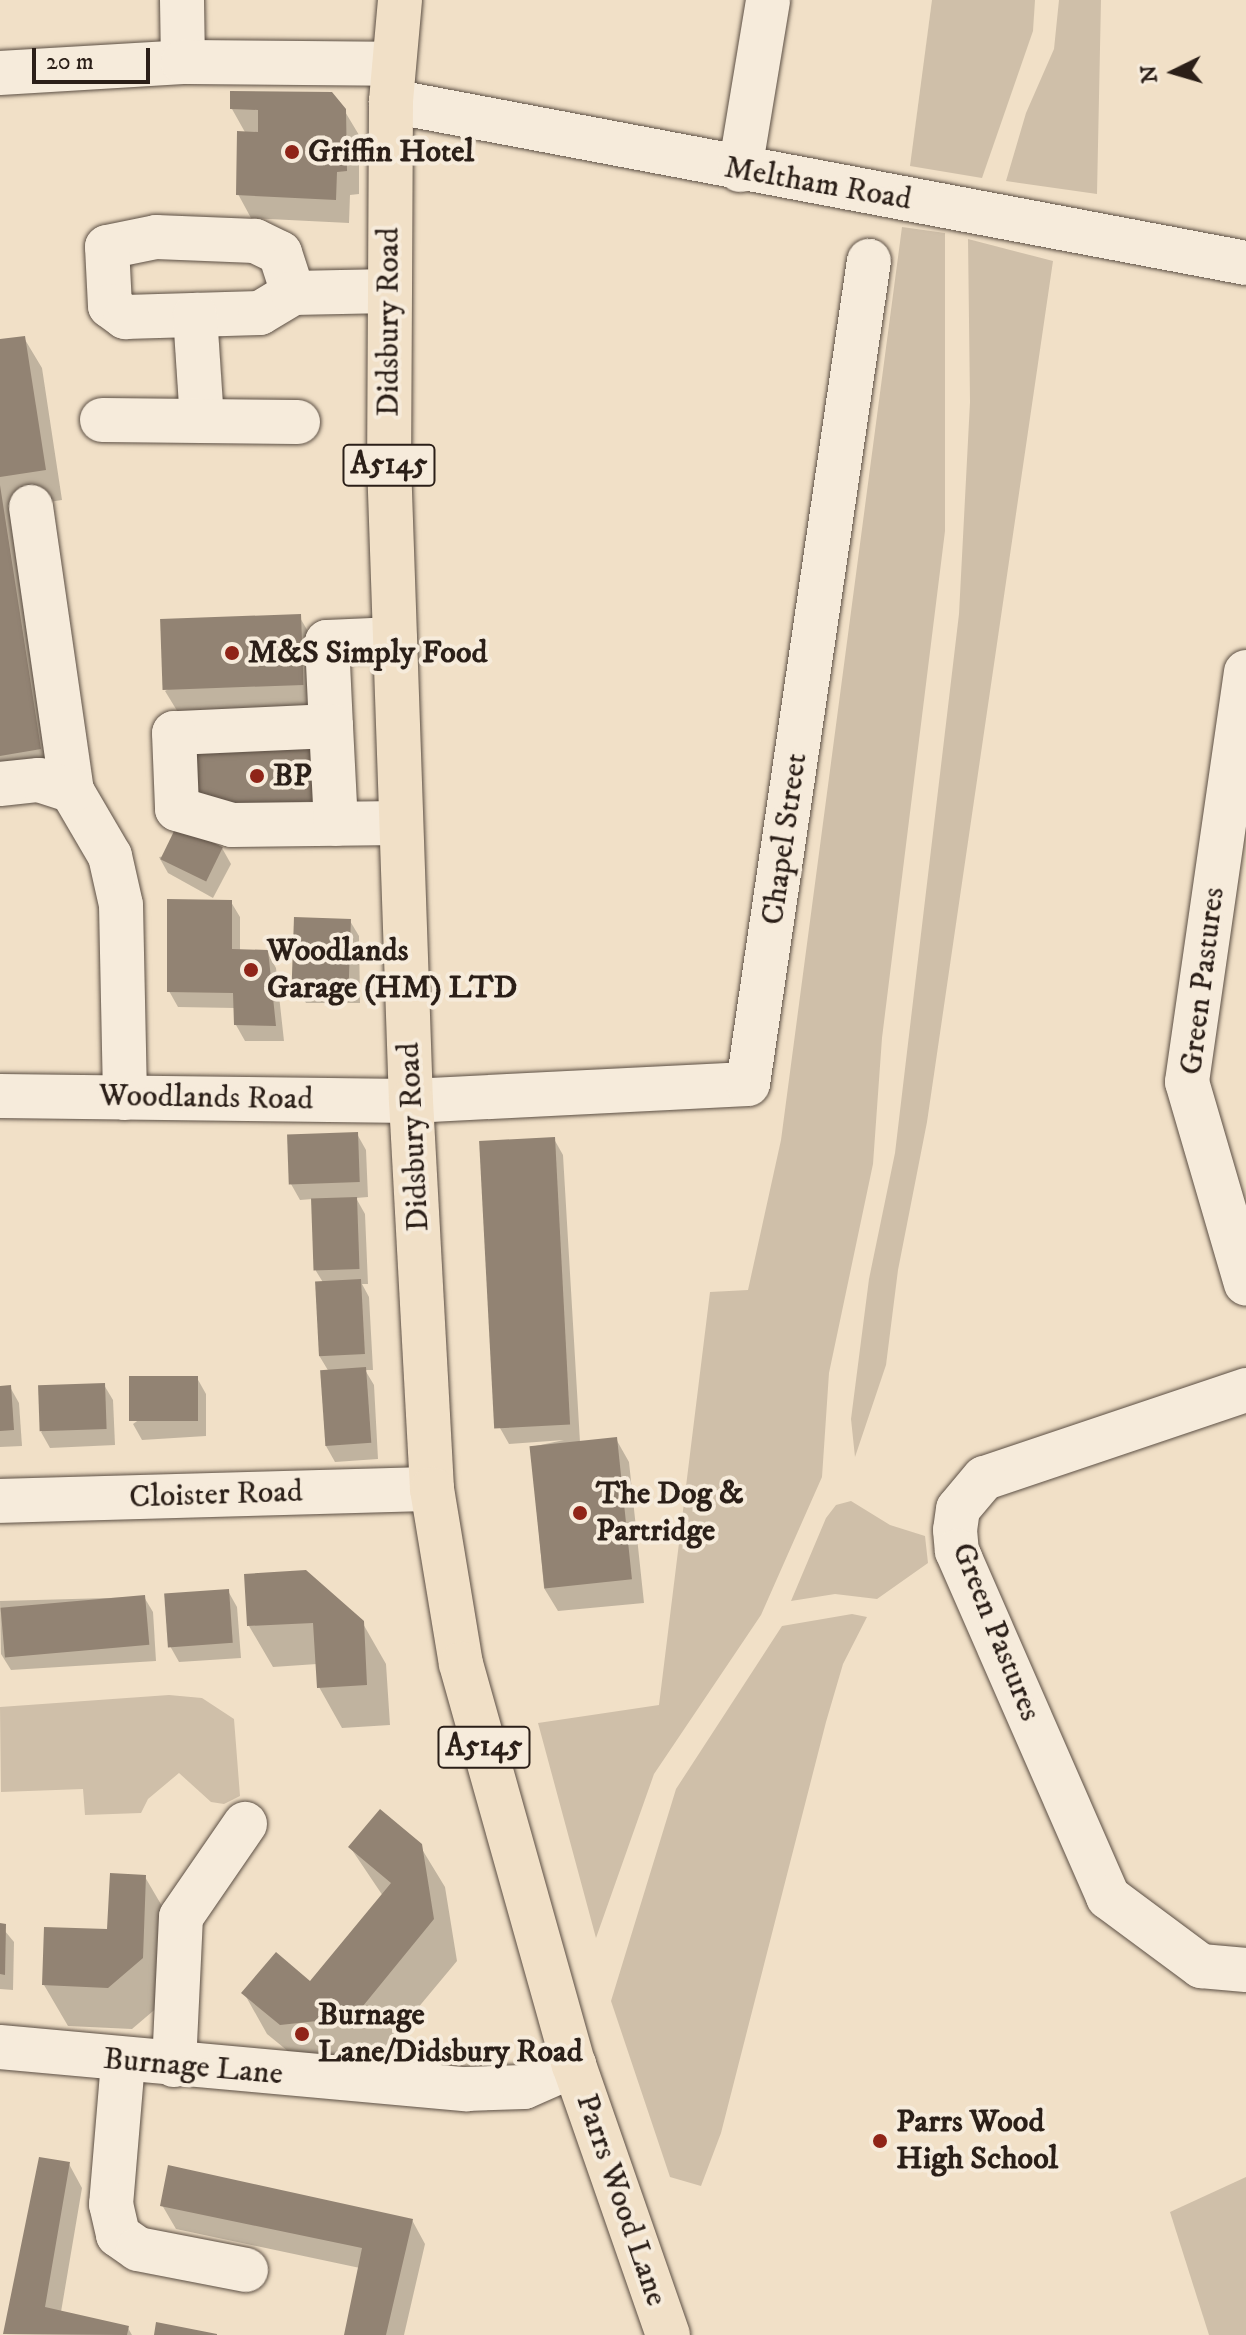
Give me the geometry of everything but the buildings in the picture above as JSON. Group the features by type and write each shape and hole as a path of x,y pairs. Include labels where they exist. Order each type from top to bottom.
{"main road":[{"name":"Didsbury Road","path":"400,0 392,83 390,291 395,639 411,1101 432,1489 461,1664 555,2001 557,2074"},
{"name":"Parrs Wood Lane","path":"557,2074 633,2236 668,2335"}],"street":[{"path":"182,0 183,62"},
{"path":"740,170 768,0"},
{"name":"Meltham Road","path":"0,73 183,62 392,83 740,170 1246,263"},
{"path":"293,293 280,253 255,241 156,237 107,247 110,306 125,317 260,313 293,293 390,291"},
{"name":"Chapel Street","path":"411,1101 748,1084 869,261"},
{"path":"195,315 202,421"},
{"path":"102,420 298,422"},
{"path":"31,507 72,791 110,856 121,905 125,1098"},
{"path":"336,824 327,642 395,639"},
{"name":"Green Pastures","path":"1246,672 1187,1082 1246,1284"},
{"path":"331,726 174,733 177,809 232,825 401,823"},
{"path":"0,784 39,780 72,791"},
{"name":"Woodlands Road","path":"0,1096 411,1101"},
{"name":"Green Pastures","path":"1246,1390 984,1478 958,1509 955,1530 957,1551 1108,1897 1201,1966 1246,1970"},
{"name":"Cloister Road","path":"0,1501 432,1489"},
{"path":"174,2065 181,1917 245,1824"},
{"name":"Burnage Lane","path":"0,2047 123,2062 466,2089 557,2074"},
{"path":"123,2062 111,2204 118,2235 138,2249 246,2270"}],"shaded area":[{"path":"932,0 1035,0 1033,31 982,178 910,166"},
{"path":"1059,0 1101,0 1097,194 1006,181 1026,113 1054,49"},
{"path":"902,227 945,233 945,531 882,1038 873,1164 829,1373 822,1477 761,1615 654,1774 596,1938 538,1723 659,1705 710,1292 748,1290 781,1140"},
{"path":"968,239 1053,261 927,1122 898,1270 886,1365 855,1457 851,1419 869,1279 895,1153 959,614 970,402"},
{"path":"851,1501 890,1525 925,1536 928,1563 877,1599 835,1594 791,1601 826,1518 836,1505"},
{"path":"852,1614 867,1617 843,1664 826,1722 721,2133 701,2186 670,2177 611,2001 676,1789 782,1626"},
{"path":"169,1695 202,1698 234,1719 240,1796 224,1804 211,1802 179,1773 148,1799 141,1813 85,1815 83,1789 1,1792 0,1707"},
{"path":"1246,2177 1246,2335 1209,2335 1170,2212"}],"place":[{"name":"Griffin Hotel","path":"292,152"},
{"name":"M&S Simply Food","path":"232,653"},
{"name":"BP","path":"257,776"},
{"name":"Woodlands Garage (HM) LTD","path":"251,970"},
{"name":"The Dog & Partridge","path":"580,1513"},
{"name":"Burnage Lane/Didsbury Road","path":"302,2034"},
{"name":"Parrs Wood High School","path":"880,2141"}]}
